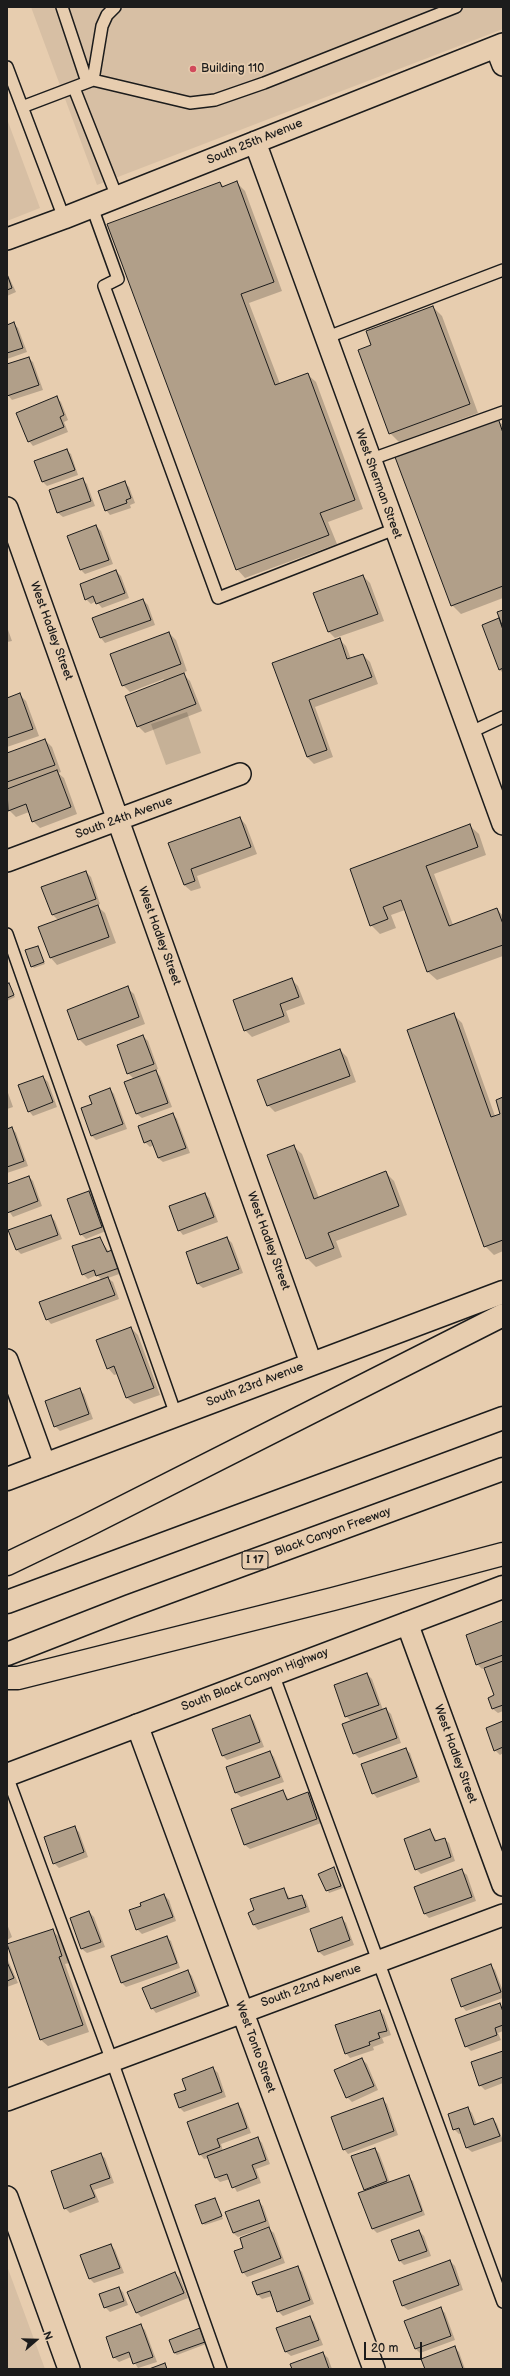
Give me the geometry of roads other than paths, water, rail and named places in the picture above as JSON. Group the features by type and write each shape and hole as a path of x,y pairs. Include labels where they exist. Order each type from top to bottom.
{"main road":[{"name":"South 23rd Avenue","path":"7,1479 311,1363 503,1292"},
{"path":"7,1564 84,1527 503,1315"},
{"path":"7,1602 503,1418"},
{"name":"Black Canyon Freeway","path":"7,1654 130,1606 503,1469"},
{"path":"7,1678 18,1678 503,1554"},
{"name":"South Black Canyon Highway","path":"7,1775 503,1587"}],"street":[{"name":"South 25th Avenue","path":"7,238 64,218 255,142 501,52"},
{"name":"West Sherman Street","path":"255,142 469,733 498,793 503,824"},
{"name":"West Hadley Street","path":"7,508 311,1363"},
{"name":"South 24th Avenue","path":"7,861 118,821 240,774"},
{"path":"7,1360 45,1465"},
{"name":"West Hadley Street","path":"408,1623 503,1885"},
{"name":"West Tonto Street","path":"137,1725 374,2369"},
{"name":"South 22nd Avenue","path":"7,2100 503,1915"},
{"path":"7,2197 69,2369"}],"lane":[{"path":"62,7 90,81"},
{"path":"90,81 102,26 107,15 115,7"},
{"path":"22,107 90,81 190,104 215,100 264,83 441,10 456,7"},
{"path":"7,67 64,218"},
{"path":"74,88 117,197"},
{"path":"92,207 118,280 104,286 218,598 395,529"},
{"path":"325,338 503,270"},
{"path":"369,460 503,412"},
{"path":"469,733 503,718"},
{"path":"7,934 176,1415"},
{"path":"273,1674 503,2302"},
{"path":"7,1775 112,2061 221,2369"}],"place":[{"name":"Building 110","path":"193,69"}]}
